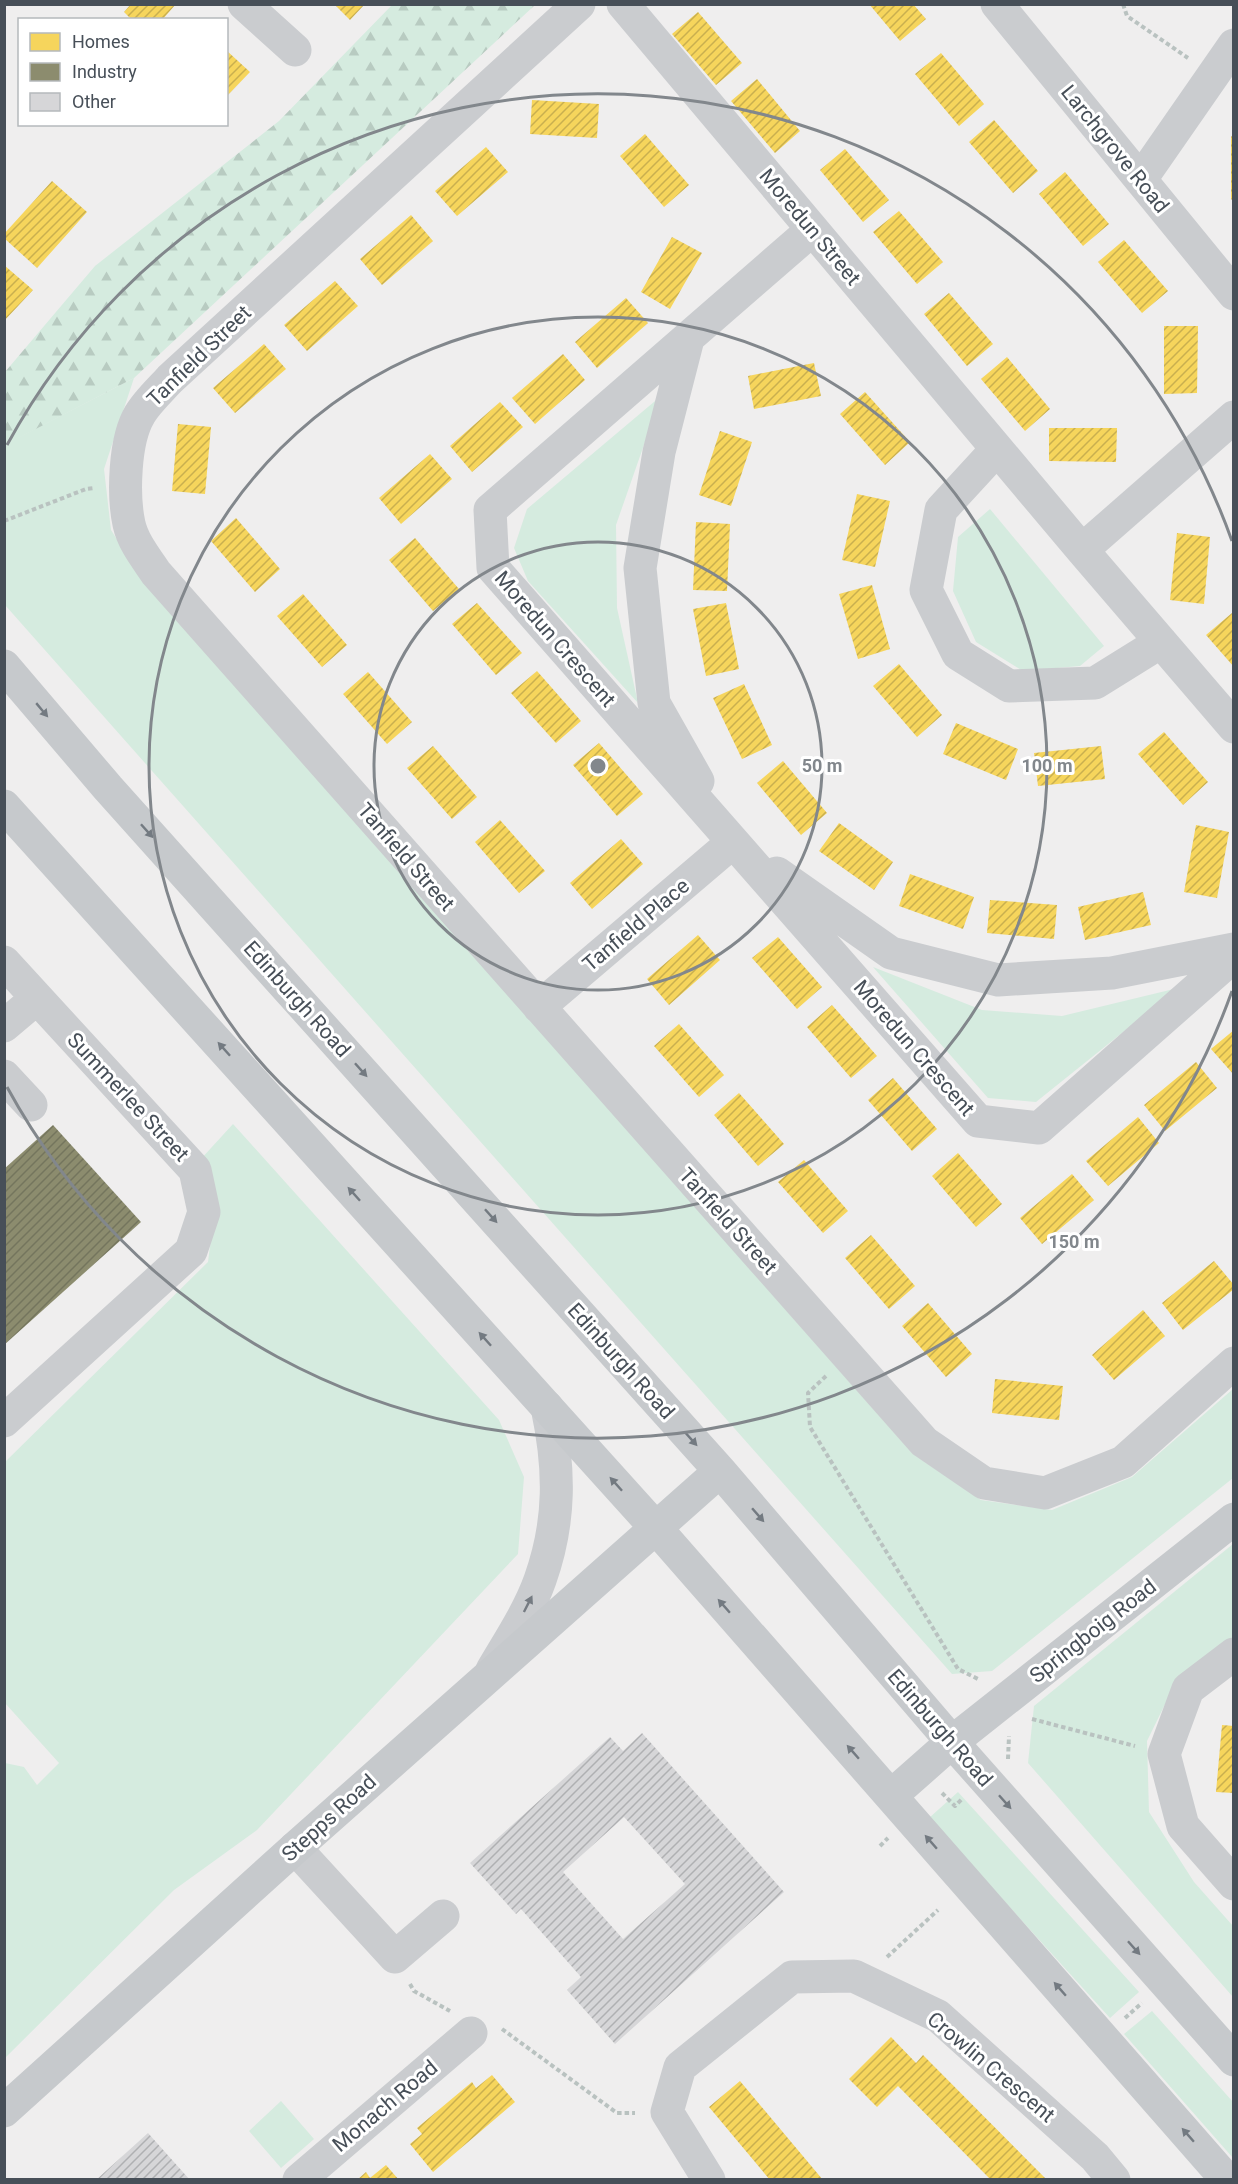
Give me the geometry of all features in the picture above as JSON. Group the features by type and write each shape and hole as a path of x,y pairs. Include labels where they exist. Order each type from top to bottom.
{"main road":[{"name":"Edinburgh Road","path":"4,666 108,788 720,1471 952,1742 1233,2060"},
{"path":"4,806 655,1527 1227,2180"},
{"name":"Stepps Road","path":"4,2111 295,1848 720,1471"},
{"name":"Springboig Road","path":"891,1796 952,1742 1233,1519"}],"street":[{"path":"244,4 295,50"},
{"name":"Tanfield Street","path":"579,4 170,379 139,415 128,451 125,483 129,525 140,549 156,573 924,1443 984,1483 1045,1493 1123,1462 1233,1363"},
{"name":"Moredun Street","path":"623,4 1233,727"},
{"name":"Larchgrove Road","path":"996,4 1233,294"},
{"path":"1141,179 1233,45"},
{"name":"Moredun Crescent","path":"813,230 490,510 493,568 978,1121 1039,1128 1233,956"},
{"name":"Moredun Crescent","path":"688,339 659,452 640,568 654,704 733,842 891,953 998,980 1112,973 1233,949"},
{"path":"1082,550 1233,417"},
{"path":"997,449 941,510 927,591 958,654 1010,686 1095,683 1161,642"},
{"name":"Tanfield Place","path":"539,1007 733,842"},
{"name":"Summerlee Street","path":"4,962 195,1170 204,1212 191,1251 4,1421"},
{"path":"4,1026 37,998"},
{"path":"4,1076 31,1105"},
{"path":"490,1674 540,1582 552,1541 558,1492 555,1444 547,1407"},
{"path":"1233,1654 1188,1689 1164,1754 1183,1826 1233,1884"},
{"path":"295,1848 396,1957 443,1916"},
{"name":"Crowlin Crescent","path":"667,2112 680,2067 792,1977 854,1976 938,2016 1095,2157 1114,2180"},
{"name":"Monach Road","path":"299,2180 471,2033"},
{"path":"667,2112 709,2180"}],"path":[{"path":"1123,4 1127,16 1213,75"},
{"path":"4,520 86,489"},
{"path":"808,1393 810,1427 958,1669 1012,1694 1010,1713 1164,1754"},
{"path":"863,1980 938,1910"},
{"path":"396,1957 414,1991 447,2009 471,2033 489,2019 617,2113 667,2112"},
{"path":"1103,2038 1165,1983"}],"green space":[{"path":"392,5 535,5 134,378 5,445 5,372 95,266 279,121"},
{"path":"134,378 104,469 111,530 144,582 913,1454 981,1500 1052,1510 1132,1477 1233,1389 1233,1478 992,1671 952,1674 5,605 4,445"},
{"path":"661,396 616,525 617,608 638,703 528,581 514,548 527,509"},
{"path":"990,509 1104,646 1080,666 1023,671 976,642 953,591 958,537"},
{"path":"873,967 982,1010 1062,1016 1178,988 1036,1102 988,1098"},
{"path":"233,1124 499,1420 524,1477 518,1554 257,1830 174,1890 5,2058 5,1763 24,1767 37,1785 59,1763 5,1703 5,1462 208,1262 216,1199 200,1160"},
{"path":"1233,1544 1233,1640 1172,1690 1147,1741 1149,1812 1194,1882 1233,1926 1233,1997 1028,1763 1034,1706"},
{"path":"958,1792 1139,1992 1110,2018 929,1818"},
{"path":"1152,2011 1233,2102 1233,2158 1124,2034"},
{"path":"281,2101 314,2139 281,2168 249,2131"}],"building: Homes":[{"path":"131,4 176,4 164,18 130,18 124,12"},
{"path":"334,4 365,4 350,20"},
{"path":"869,4 913,4 926,19 900,41"},
{"path":"698,12 742,63 716,85 672,34"},
{"path":"228,52 250,72 228,95"},
{"path":"941,53 984,104 959,126 915,74"},
{"path":"757,79 800,131 775,153 731,101"},
{"path":"532,100 599,104 597,138 530,134"},
{"path":"994,120 1038,171 1013,193 969,142"},
{"path":"1234,133 1234,202 1231,199 1231,137"},
{"path":"645,134 689,185 664,207 620,156"},
{"path":"486,147 508,172 457,216 435,191"},
{"path":"845,149 889,200 863,222 820,170"},
{"path":"1065,172 1109,224 1083,246 1039,194"},
{"path":"52,181 87,212 37,268 4,238 4,234"},
{"path":"899,211 943,262 917,284 873,232"},
{"path":"411,215 433,241 382,285 360,259"},
{"path":"672,237 702,253 670,309 641,292"},
{"path":"1124,240 1168,291 1142,313 1098,262"},
{"path":"4,265 33,290 4,321"},
{"path":"335,281 358,306 307,351 284,325"},
{"path":"949,293 993,344 967,366 924,314"},
{"path":"626,298 648,323 597,368 575,342"},
{"path":"1164,326 1198,326 1197,393 1164,394"},
{"path":"264,344 286,369 235,413 213,388"},
{"path":"563,354 585,380 535,424 512,398"},
{"path":"1007,357 1050,409 1025,431 981,379"},
{"path":"814,363 821,396 754,409 748,376"},
{"path":"865,392 910,442 885,465 840,414"},
{"path":"500,402 523,427 472,472 450,446"},
{"path":"178,424 211,427 205,494 172,491"},
{"path":"1049,428 1117,428 1116,462 1049,461"},
{"path":"720,431 752,442 731,506 699,495"},
{"path":"430,454 452,479 401,524 379,498"},
{"path":"857,494 890,501 875,567 842,560"},
{"path":"236,518 280,569 255,592 211,541"},
{"path":"696,522 730,524 727,591 693,590"},
{"path":"1177,533 1210,537 1204,604 1170,600"},
{"path":"415,538 459,589 433,611 389,560"},
{"path":"872,585 890,649 858,659 839,594"},
{"path":"303,594 347,645 322,667 277,616"},
{"path":"477,603 522,653 496,675 452,624"},
{"path":"726,603 739,669 706,676 693,609"},
{"path":"1232,613 1234,615 1234,667 1206,635"},
{"path":"899,664 942,715 917,737 873,686"},
{"path":"537,671 581,721 556,743 511,693"},
{"path":"368,672 412,722 387,744 343,694"},
{"path":"744,684 772,745 742,759 713,698"},
{"path":"956,723 1018,749 1006,780 943,754"},
{"path":"1164,732 1208,782 1183,805 1138,754"},
{"path":"599,743 643,794 617,816 573,765"},
{"path":"433,746 477,797 452,819 407,768"},
{"path":"1101,746 1105,779 1038,786 1034,753"},
{"path":"783,761 827,813 801,835 757,783"},
{"path":"500,820 545,871 519,893 475,842"},
{"path":"839,823 893,862 874,890 819,851"},
{"path":"1196,825 1229,832 1217,898 1184,892"},
{"path":"621,839 643,864 592,909 570,883"},
{"path":"910,874 974,897 963,929 899,906"},
{"path":"1143,892 1151,925 1085,940 1078,907"},
{"path":"990,900 1057,905 1054,939 987,933"},
{"path":"698,935 720,960 669,1005 647,979"},
{"path":"778,937 822,987 797,1009 752,958"},
{"path":"832,1005 877,1056 851,1078 807,1027"},
{"path":"679,1024 724,1075 699,1097 654,1046"},
{"path":"1234,1030 1234,1075 1211,1049"},
{"path":"1196,1062 1217,1088 1165,1131 1144,1105"},
{"path":"893,1078 937,1129 912,1151 868,1100"},
{"path":"739,1093 784,1144 758,1166 714,1115"},
{"path":"1138,1117 1159,1143 1108,1186 1086,1161"},
{"path":"958,1153 1002,1204 976,1227 932,1176"},
{"path":"804,1160 848,1211 823,1233 778,1182"},
{"path":"1072,1174 1094,1200 1042,1244 1020,1218"},
{"path":"871,1235 915,1286 889,1309 845,1258"},
{"path":"1214,1261 1234,1285 1234,1289 1183,1330 1162,1303"},
{"path":"928,1303 972,1354 946,1377 902,1326"},
{"path":"1143,1310 1165,1336 1114,1380 1092,1355"},
{"path":"995,1379 1063,1386 1059,1420 992,1413"},
{"path":"1222,1725 1234,1726 1234,1793 1216,1792"},
{"path":"891,2037 916,2063 923,2055 1047,2180 991,2180 898,2086 877,2107 849,2079"},
{"path":"492,2075 515,2102 433,2172 410,2144 422,2134 417,2128 472,2082 476,2088"},
{"path":"740,2081 823,2180 770,2180 709,2107"},
{"path":"386,2165 399,2180 357,2180 366,2172 370,2178"}],"building: Industry":[{"path":"53,1125 141,1222 4,1345 4,1169"}],"building: Other":[{"path":"642,1733 784,1892 615,2044 567,1990 581,1977 521,1909 516,1914 470,1863 610,1737 623,1751","holes":["624,1817 685,1884 623,1939 563,1872"]},
{"path":"148,2133 190,2180 96,2180"}]}
